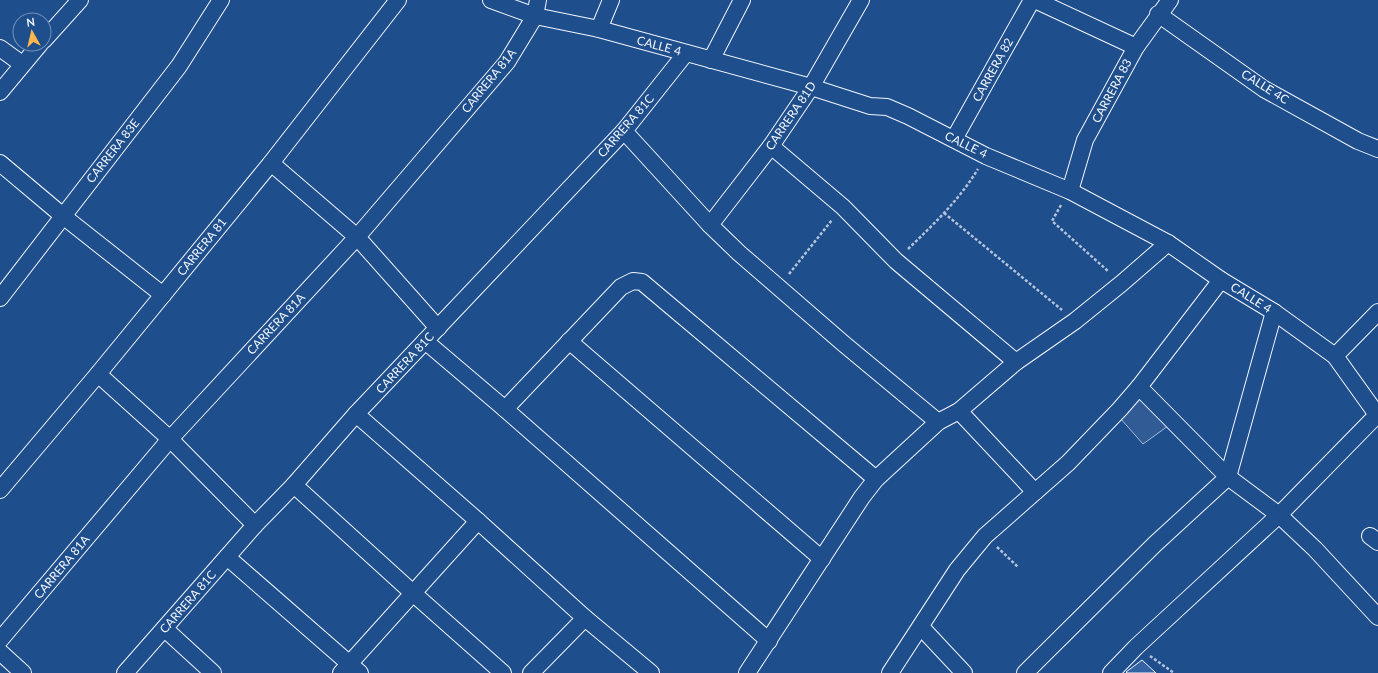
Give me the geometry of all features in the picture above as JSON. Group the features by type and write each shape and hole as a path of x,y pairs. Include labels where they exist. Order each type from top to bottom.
{"street":[{"path":"52,31 80,0"},
{"name":"CARRERA 83E","path":"0,298 179,66 221,0"},
{"name":"CARRERA 81","path":"0,490 98,374 271,163 398,0"},
{"name":"CALLE 4","path":"491,0 535,16 599,29 811,87 870,106 887,107 986,156 1070,190 1168,243 1221,280 1274,312 1335,356 1377,416"},
{"name":"CARRERA 81A","path":"0,640 170,438 357,237 507,62 535,16 538,0"},
{"path":"599,29 611,0"},
{"path":"711,60 742,0"},
{"name":"CARRERA 81D","path":"710,225 771,146 811,87 861,0"},
{"name":"CARRERA 82","path":"954,139 1032,0"},
{"path":"1035,0 1136,47"},
{"name":"CARRERA 83","path":"1070,190 1085,140 1136,47 1158,14 1170,0"},
{"name":"CALLE 4C","path":"1158,14 1264,89 1358,141 1378,148"},
{"path":"0,48 22,64"},
{"path":"0,92 33,52"},
{"name":"CARRERA 81C","path":"125,673 255,525 294,485 356,414 624,131 686,53"},
{"path":"624,131 710,225 739,253 844,344 938,422"},
{"path":"771,146 843,207 896,260 1016,362"},
{"path":"0,163 63,216 163,295"},
{"path":"271,163 357,237 438,328"},
{"path":"747,673 862,497 876,479 938,422 959,411 1016,362 1075,321 1168,243"},
{"path":"890,673 957,570 985,536 1068,463 1120,409 1139,387 1221,280"},
{"path":"505,409 621,287 633,282 642,282 876,479"},
{"path":"1024,673 1156,544 1228,477 1274,312"},
{"path":"1335,356 1378,312"},
{"path":"425,341 505,409 768,641"},
{"path":"569,341 822,559"},
{"path":"98,374 170,438 255,525"},
{"path":"1139,387 1228,477 1279,515 1315,549 1378,617"},
{"path":"959,411 1035,492"},
{"path":"356,414 478,521 585,618 651,673"},
{"path":"1111,673 1136,647 1279,515 1377,416"},
{"path":"294,485 504,673"},
{"path":"227,557 350,670 478,521"},
{"path":"531,673 585,618"},
{"path":"921,627 964,673"},
{"path":"165,629 213,673"},
{"path":"0,652 23,673"}],"path":[{"path":"896,260 944,213 967,187 986,156"},
{"path":"1070,190 1052,221 1122,283"},
{"path":"779,287 843,207"},
{"path":"944,213 1075,321"},
{"path":"985,536 1018,567"},
{"path":"1136,647 1174,673"}],"shaded area":[{"path":"1139,397 1168,426 1143,444 1120,418"}],"building":[{"path":"1142,660 1156,673 1126,672"}]}
